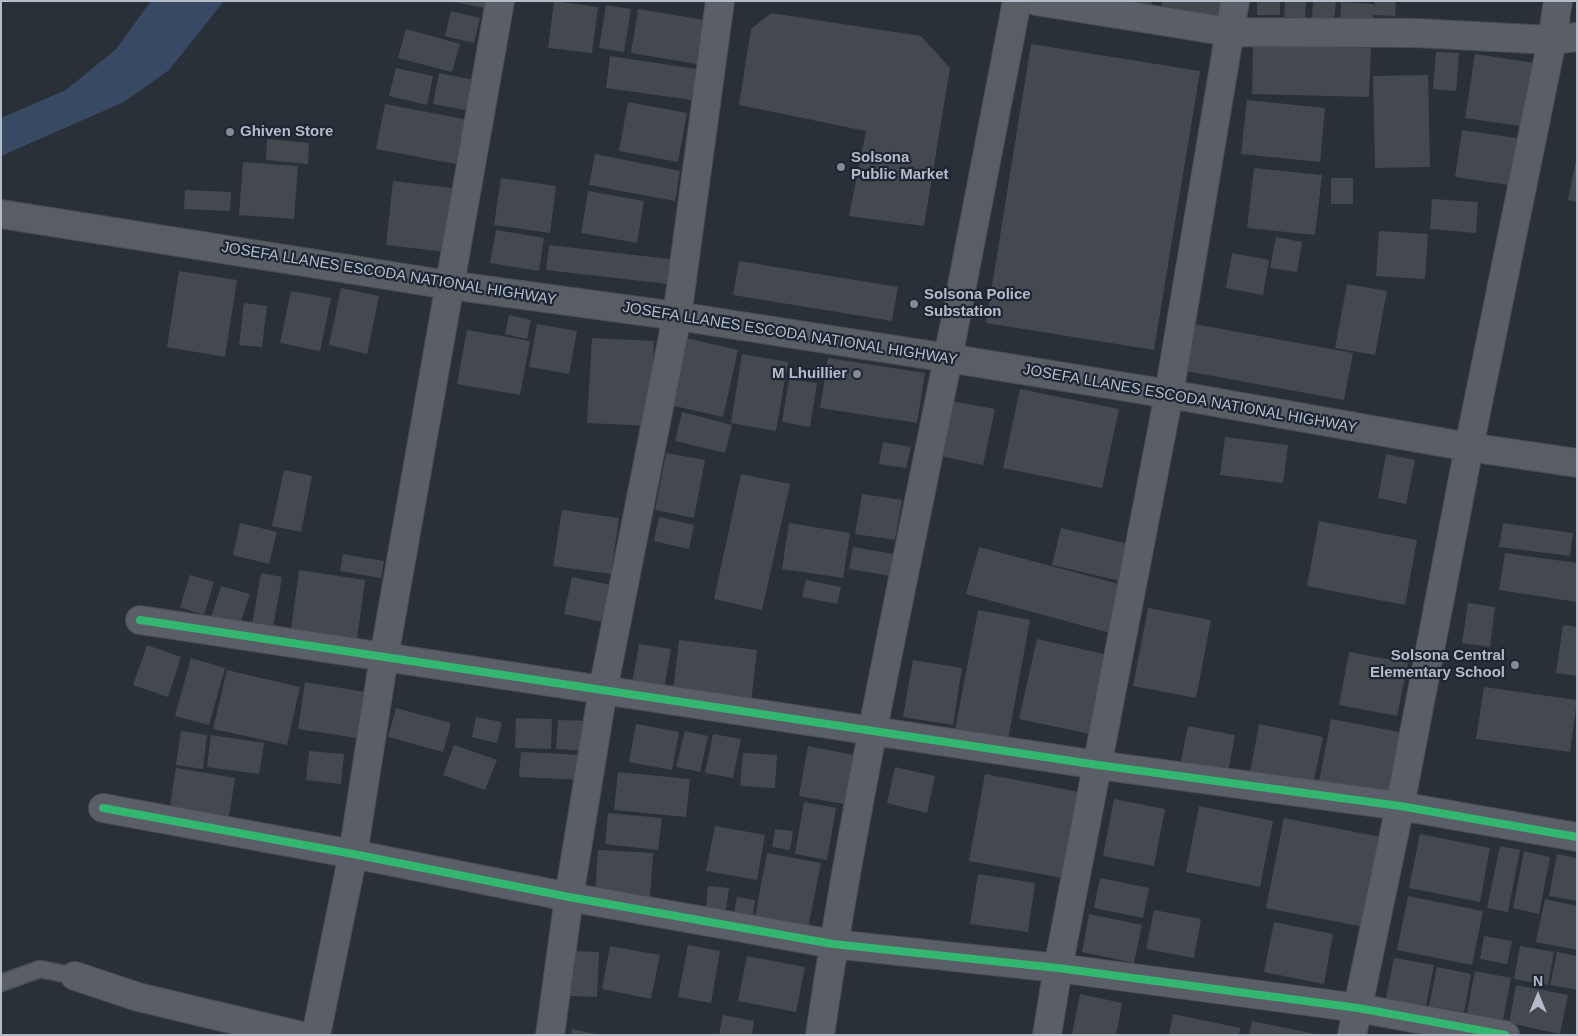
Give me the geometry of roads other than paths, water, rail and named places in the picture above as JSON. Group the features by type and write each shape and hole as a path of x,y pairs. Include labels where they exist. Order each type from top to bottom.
{"main road":[{"path":"948,358 1017,1"},
{"name":"JOSEFA LLANES ESCODA NATIONAL HIGHWAY","path":"1,214 450,285 677,316 948,358 1169,394 1469,447 1577,463"}],"street":[{"path":"316,1035 353,854 384,657 500,1"},
{"path":"550,1035 603,690 677,316 720,1"},
{"path":"1036,1 1230,32 1416,33 1564,38"},
{"path":"1047,1035 1058,968 1169,394 1235,1"},
{"path":"1352,1035 1400,806 1469,447 1564,38 1558,1"},
{"path":"820,1035 833,944 873,730 948,358"},
{"path":"140,620 1098,765 1400,806 1577,836"},
{"path":"103,808 353,854 570,897 833,944 1058,968 1358,1008 1505,1035"},
{"path":"75,976 138,997 298,1035"}],"lane":[{"path":"1,984 40,969 75,976"}],"water":[{"path":"151,1 224,1 169,70 124,102 1,156 1,118 66,90 116,49"}],"place":[{"name":"Ghiven Store","path":"230,132"},
{"name":"Solsona Public Market","path":"841,167"},
{"name":"Solsona Police Substation","path":"914,304"},
{"name":"M Lhuillier","path":"857,374"},
{"name":"Solsona Central Elementary School","path":"1515,665"}]}
